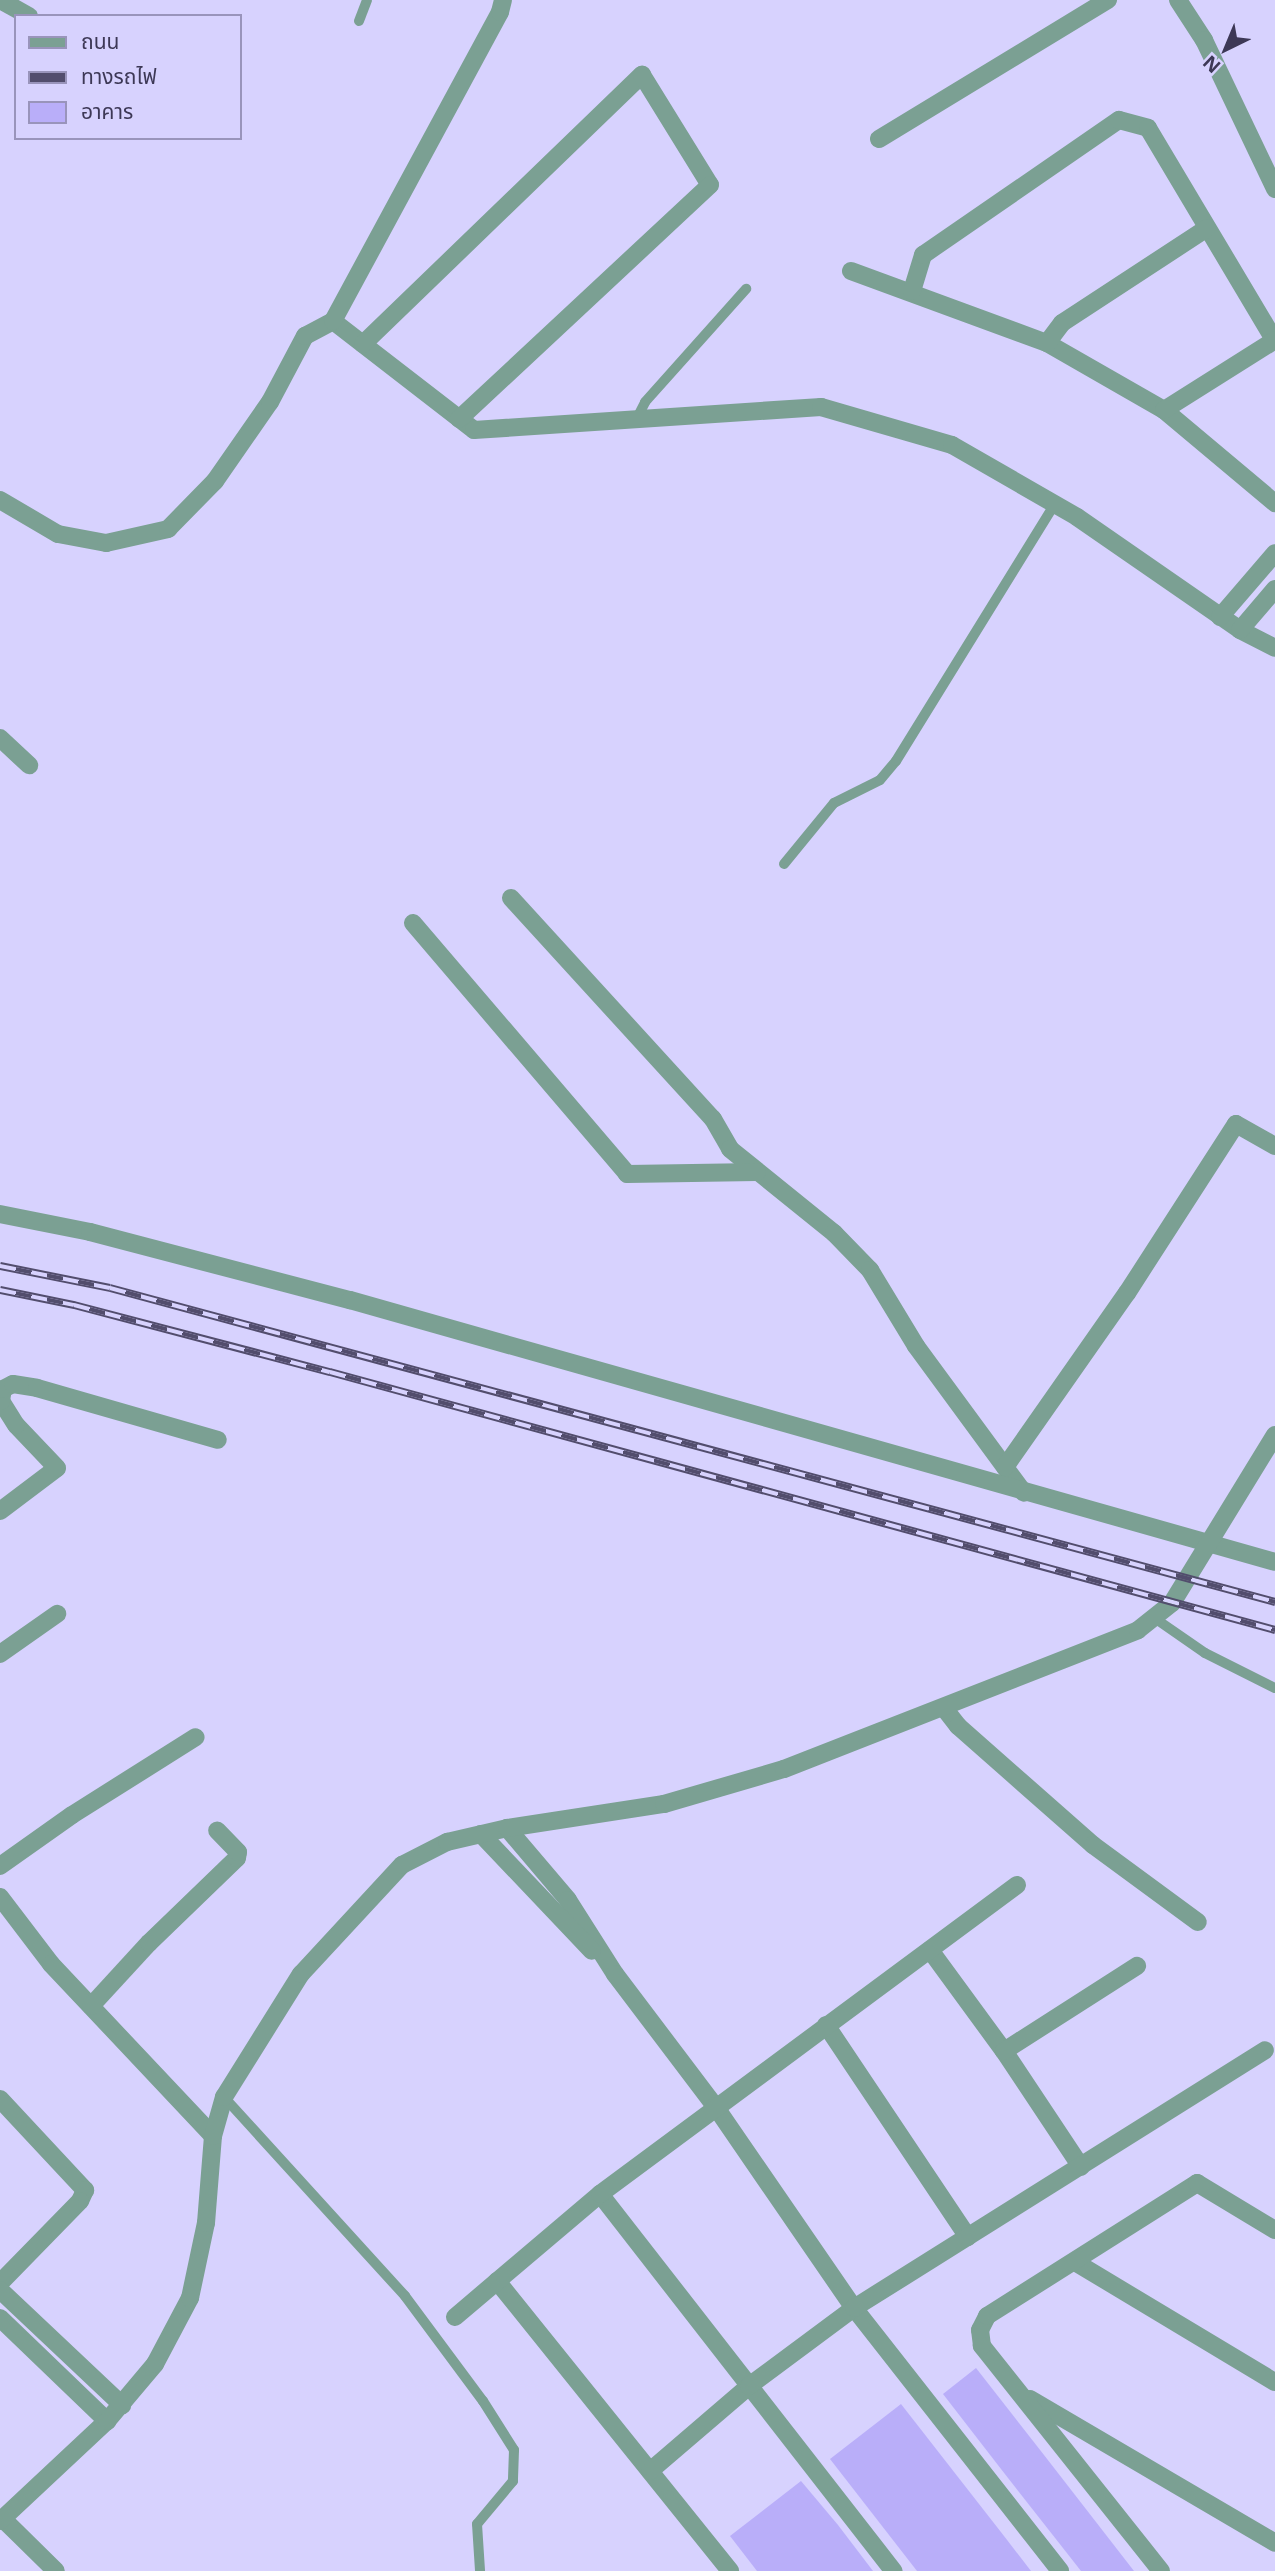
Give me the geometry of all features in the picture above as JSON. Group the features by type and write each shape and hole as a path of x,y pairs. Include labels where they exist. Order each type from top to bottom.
{"street":[{"path":"0,0 25,14"},
{"path":"0,499 58,534 106,543 169,529 215,481 270,402 305,336 334,321 500,12 503,0"},
{"path":"879,139 1108,0"},
{"path":"1180,1 1203,40 1275,190"},
{"path":"363,344 642,75 709,185 459,418"},
{"path":"912,291 923,255 1119,121 1148,128 1275,340 1164,410"},
{"path":"1047,343 1062,323 1208,228"},
{"path":"851,271 912,291 1047,343 1164,410 1275,503"},
{"path":"334,321 474,430 821,407 951,446 1055,504 1220,617 1275,648"},
{"path":"1220,617 1275,553"},
{"path":"1240,630 1275,589"},
{"path":"0,738 29,765"},
{"path":"511,898 713,1119 730,1149 834,1233 870,1270 916,1346 1024,1493"},
{"path":"413,923 627,1174 757,1172"},
{"path":"1005,1467 1126,1293 1236,1125 1275,1146"},
{"path":"0,1214 90,1233 349,1300 1275,1562"},
{"path":"0,1511 57,1468 16,1425 1,1401 3,1389 13,1384 37,1388 218,1440"},
{"path":"56,2571 2,2520 107,2421 155,2364 190,2298 206,2223 213,2136 224,2097 301,1974 401,1865 447,1842 507,1828 664,1804 784,1769 1085,1653 1138,1629 1172,1603 1275,1435"},
{"path":"0,1654 57,1614"},
{"path":"944,1708 958,1726 1093,1845 1198,1922"},
{"path":"0,1867 72,1815 196,1737"},
{"path":"507,1828 568,1900 615,1974 715,2106 854,2308 1060,2571"},
{"path":"91,2006 149,1943 237,1858 238,1852 217,1830"},
{"path":"481,1834 542,1901 615,1974"},
{"path":"455,2317 600,2193 1017,1885"},
{"path":"0,1897 51,1964 213,2136"},
{"path":"930,1950 1004,2051 1081,2167"},
{"path":"1004,2051 1138,1966"},
{"path":"826,2025 968,2237"},
{"path":"650,2471 750,2386 854,2308 1265,2050"},
{"path":"0,2099 85,2190 80,2201 0,2283"},
{"path":"1161,2571 982,2346 980,2330 987,2316 1197,2183 1275,2230"},
{"path":"600,2193 894,2571"},
{"path":"1075,2262 1275,2382"},
{"path":"497,2281 730,2571"},
{"path":"0,2290 122,2405"},
{"path":"0,2318 107,2421"},
{"path":"1022,2394 1275,2543"}],"lane":[{"path":"359,21 367,0"},
{"path":"636,419 645,402 746,289"},
{"path":"784,864 834,803 880,779 897,761 1055,504"},
{"path":"1153,1617 1205,1653 1275,1688"},
{"path":"224,2097 405,2296 483,2401 514,2450 513,2481 477,2525 480,2571"}],"building":[{"path":"976,2368 1134,2571 1081,2571 1001,2469 943,2394"},
{"path":"901,2404 1031,2571 917,2571 830,2459"},
{"path":"801,2481 873,2571 757,2571 730,2536"}],"railway":[{"path":"0,1266 110,1288 1275,1602"},
{"path":"0,1290 74,1305 330,1372 1275,1630"}]}
